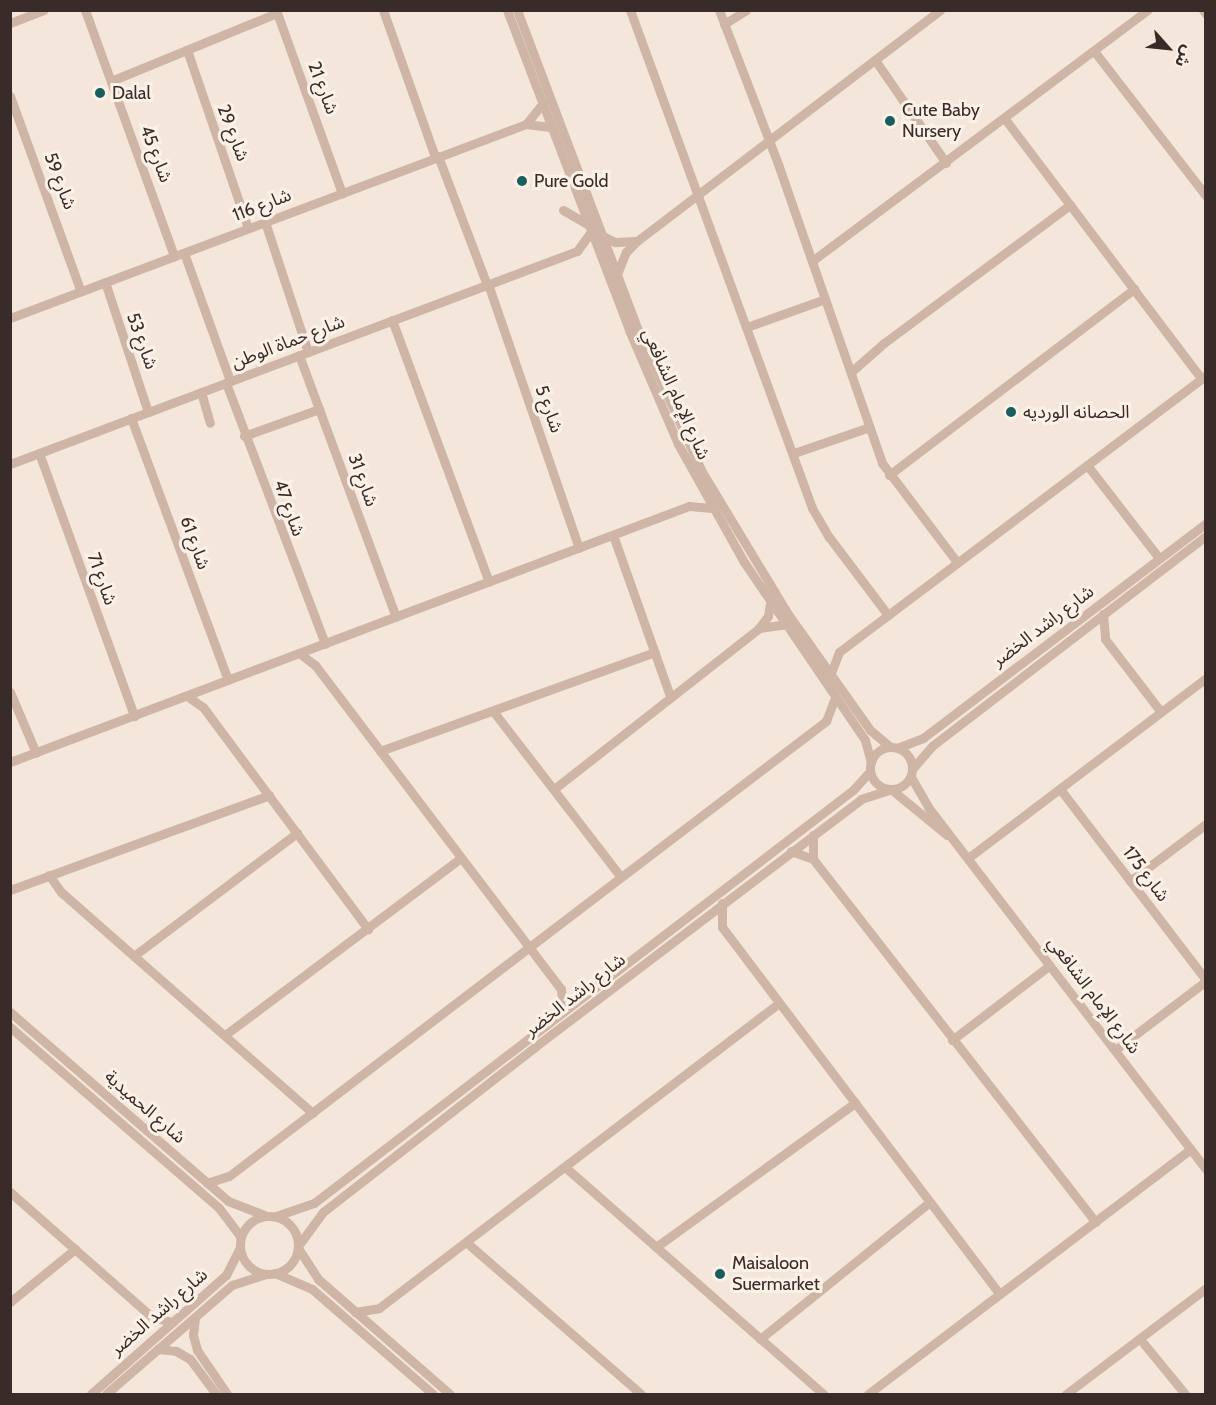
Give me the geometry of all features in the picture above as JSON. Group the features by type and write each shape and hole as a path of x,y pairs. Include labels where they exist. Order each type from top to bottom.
{"street":[{"path":"10,23 44,10"},
{"name":"شارع 5","path":"383,10 582,547"},
{"name":"شارع الإمام الشافعي","path":"507,10 650,382 700,486 770,603 865,740 871,767"},
{"name":"شارع الإمام الشافعي","path":"517,10 601,235 658,378 701,470 751,557 873,735 894,747"},
{"path":"630,10 823,528 888,615"},
{"path":"719,10 889,475 957,562"},
{"path":"724,24 746,10"},
{"path":"617,274 626,252 637,241 940,10"},
{"path":"812,261 948,162 1148,10"},
{"name":"شارع 45","path":"84,11 172,242 179,254 226,383"},
{"path":"110,78 277,14"},
{"name":"شارع 21","path":"277,14 344,192"},
{"name":"شارع 29","path":"184,51 246,214 257,225"},
{"path":"1094,51 1206,196"},
{"path":"872,62 948,162"},
{"name":"شارع 59","path":"10,96 15,120 83,291"},
{"path":"526,124 543,103"},
{"path":"831,673 839,652 1203,377 1005,118"},
{"name":"شارع 116","path":"10,318 526,124 552,128"},
{"path":"850,369 1069,203"},
{"path":"563,210 590,229 577,251 600,255"},
{"name":"شارع 31","path":"257,225 268,238 304,335 319,409 396,617"},
{"path":"601,235 615,242 637,241"},
{"name":"شارع حماة الوطن","path":"10,464 577,251"},
{"name":"شارع 53","path":"102,284 150,411"},
{"path":"889,475 1134,289"},
{"path":"747,327 825,299"},
{"path":"392,320 489,582"},
{"name":"شارع 47","path":"226,383 316,630 318,646 315,665"},
{"path":"201,392 210,423"},
{"path":"244,436 319,409"},
{"name":"شارع 61","path":"131,418 228,680"},
{"path":"794,453 870,427"},
{"name":"شارع 71","path":"39,453 134,716"},
{"path":"1087,465 1159,558"},
{"path":"689,506 700,486"},
{"path":"10,762 689,506 712,508"},
{"name":"شارع راشد الخضر","path":"894,747 923,738 1206,523"},
{"path":"611,536 672,694"},
{"name":"شارع راشد الخضر","path":"912,773 932,746 1206,536"},
{"path":"552,787 759,628 768,616 770,603"},
{"path":"1103,614 1105,639"},
{"path":"759,628 786,624"},
{"path":"1083,630 1105,639 1161,712"},
{"path":"382,754 654,649"},
{"path":"817,652 839,652"},
{"path":"299,653 315,665 561,989 563,1012"},
{"path":"968,858 1206,678"},
{"path":"10,692 33,754"},
{"path":"198,692 203,707"},
{"path":"187,696 203,707 370,927"},
{"path":"207,1183 229,1176 826,721 835,698"},
{"path":"494,711 620,876"},
{"path":"826,721 849,719"},
{"path":"894,747 910,757 912,773 901,788 890,790 878,785 871,767 878,751 894,747"},
{"name":"شارع راشد الخضر","path":"276,1216 314,1203 853,790 871,767"},
{"name":"شارع الإمام الشافعي","path":"912,773 956,842 1206,1168"},
{"name":"شارع 175","path":"1060,789 1206,981"},
{"name":"شارع الإمام الشافعي","path":"890,790 956,842"},
{"name":"شارع راشد الخضر","path":"298,1247 323,1212 699,920 861,799 890,790"},
{"path":"10,890 254,799 267,792"},
{"path":"1130,881 1206,824"},
{"path":"813,835 813,859"},
{"path":"138,957 299,836"},
{"path":"791,851 813,859 1093,1223"},
{"path":"227,1036 461,858"},
{"path":"49,875 61,892 138,957 313,1113"},
{"path":"722,903 722,927"},
{"path":"699,920 722,927 1000,1294"},
{"path":"952,1040 1050,965"},
{"path":"1115,1050 1206,981"},
{"path":"561,989 583,996"},
{"path":"355,1312 379,1308 780,1004"},
{"name":"شارع الحميدية","path":"10,1012 228,1201 264,1215"},
{"name":"شارع الحميدية","path":"10,1027 219,1208 241,1237"},
{"path":"658,1250 853,1101"},
{"path":"868,1395 1191,1149"},
{"path":"565,1167 824,1395"},
{"path":"228,1201 229,1176"},
{"path":"10,1192 152,1317 172,1322"},
{"path":"758,1337 932,1204"},
{"path":"434,1395 312,1289 248,1265 240,1247 241,1237 249,1223 264,1215 276,1216 290,1224 298,1247 311,1272 450,1395"},
{"path":"466,1242 641,1395"},
{"path":"10,1302 73,1247"},
{"name":"شارع راشد الخضر","path":"91,1395 226,1275 240,1247"},
{"path":"271,1274 288,1267 298,1247"},
{"name":"شارع راشد الخضر","path":"106,1395 232,1285 271,1274"},
{"path":"1066,1395 1206,1288"},
{"path":"377,1331 379,1308"},
{"path":"152,1317 154,1338"},
{"path":"195,1318 195,1345 227,1395"},
{"path":"1142,1337 1185,1395"},
{"path":"158,1349 176,1351 190,1359 216,1395"}],"place":[{"name":"Dalal","path":"100,93"},
{"name":"Cute Baby Nursery","path":"890,121"},
{"name":"Pure Gold","path":"522,181"},
{"name":"الحصانه الورديه","path":"1011,412"},
{"name":"Maisaloon Suermarket","path":"720,1274"}]}
